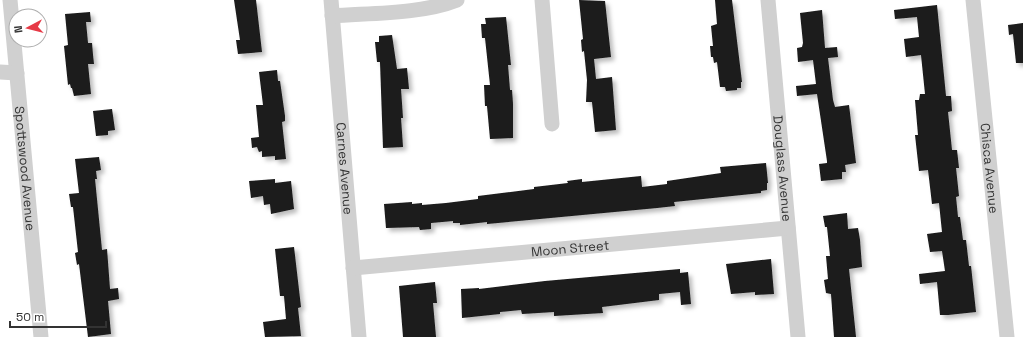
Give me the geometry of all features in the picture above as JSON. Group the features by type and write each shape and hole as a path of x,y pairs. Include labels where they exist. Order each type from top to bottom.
{"street":[{"name":"Spottswood Avenue","path":"10,0 40,337"},
{"name":"Carnes Avenue","path":"331,0 352,268 359,337"},
{"path":"332,16 422,9 442,6 457,0"},
{"path":"542,0 552,124"},
{"name":"Douglass Avenue","path":"768,0 798,337"},
{"name":"Chisca Avenue","path":"973,0 1008,337"},
{"path":"0,72 17,73"},
{"name":"Moon Street","path":"352,268 788,228"}],"building":[{"path":"234,0 256,0 262,52 238,54 236,40 240,40"},
{"path":"579,0 605,1 611,57 594,59 596,79 612,77 616,130 595,132 592,102 586,102 587,80 584,51 582,52 581,40 583,39"},
{"path":"715,0 732,0 742,82 741,88 737,88 737,90 726,91 725,87 720,87 717,62 714,63 713,57 711,57 710,46 713,46 711,26 717,24"},
{"path":"937,5 946,96 951,96 952,111 948,112 952,150 957,150 959,168 956,168 959,196 956,197 958,217 960,217 963,240 966,240 969,266 971,266 976,312 948,315 940,315 937,282 920,284 919,274 945,271 942,251 930,252 927,234 942,232 939,203 932,204 928,170 919,171 915,135 918,135 915,100 919,100 920,94 925,94 921,55 906,57 904,39 919,37 917,17 895,19 894,10"},
{"path":"822,10 825,48 837,47 838,57 828,58 833,100 835,107 849,105 856,163 845,165 846,172 842,172 842,179 821,181 819,164 827,163 827,161 817,94 797,96 796,86 816,84 813,60 798,62 797,48 802,47 803,43 800,13"},
{"path":"90,12 91,22 86,22 88,43 92,43 94,64 88,64 91,94 74,96 70,84 68,85 64,46 68,45 65,14"},
{"path":"506,17 511,65 508,65 513,104 513,138 490,139 487,106 485,106 484,85 490,85 485,38 482,38 481,24 486,24 485,18"},
{"path":"1023,23 1023,63 1016,63 1013,34 1009,35 1008,25"},
{"path":"392,35 397,69 407,68 409,89 401,89 403,147 383,148 380,62 377,62 375,42 379,42 379,36"},
{"path":"277,70 285,116 285,121 282,122 286,159 275,160 275,156 262,157 262,151 259,152 257,147 252,148 251,138 259,137 256,105 263,105 259,72"},
{"path":"112,109 115,130 108,131 108,135 96,136 93,111"},
{"path":"99,157 101,170 96,171 97,179 95,179 102,250 107,249 110,289 118,288 119,299 108,301 111,334 88,337 79,264 77,265 75,253 78,252 73,207 71,207 69,194 79,193 75,159"},
{"path":"766,163 768,183 767,190 761,191 761,193 674,202 675,206 487,224 487,222 460,225 460,223 453,223 453,221 431,223 431,229 420,230 419,227 386,228 384,204 412,202 412,204 422,203 422,205 478,199 478,196 534,189 534,187 568,183 567,181 582,179 582,182 641,176 642,187 667,184 667,181 721,173 720,167"},
{"path":"275,179 275,183 291,181 294,209 271,214 270,204 264,205 263,196 251,198 249,181"},
{"path":"847,213 848,229 858,228 862,267 849,269 856,337 834,337 831,294 826,293 824,280 828,279 826,256 830,256 827,227 825,227 823,216"},
{"path":"294,247 301,307 298,308 301,336 265,337 263,322 286,319 284,296 280,296 275,249"},
{"path":"771,259 774,294 755,295 755,292 731,294 726,264"},
{"path":"680,269 680,273 688,272 691,304 681,305 680,292 659,294 659,300 602,307 603,313 554,316 554,312 522,314 521,310 462,318 461,289 479,289 545,281"},
{"path":"435,282 437,303 433,303 436,337 403,337 399,286"}]}
